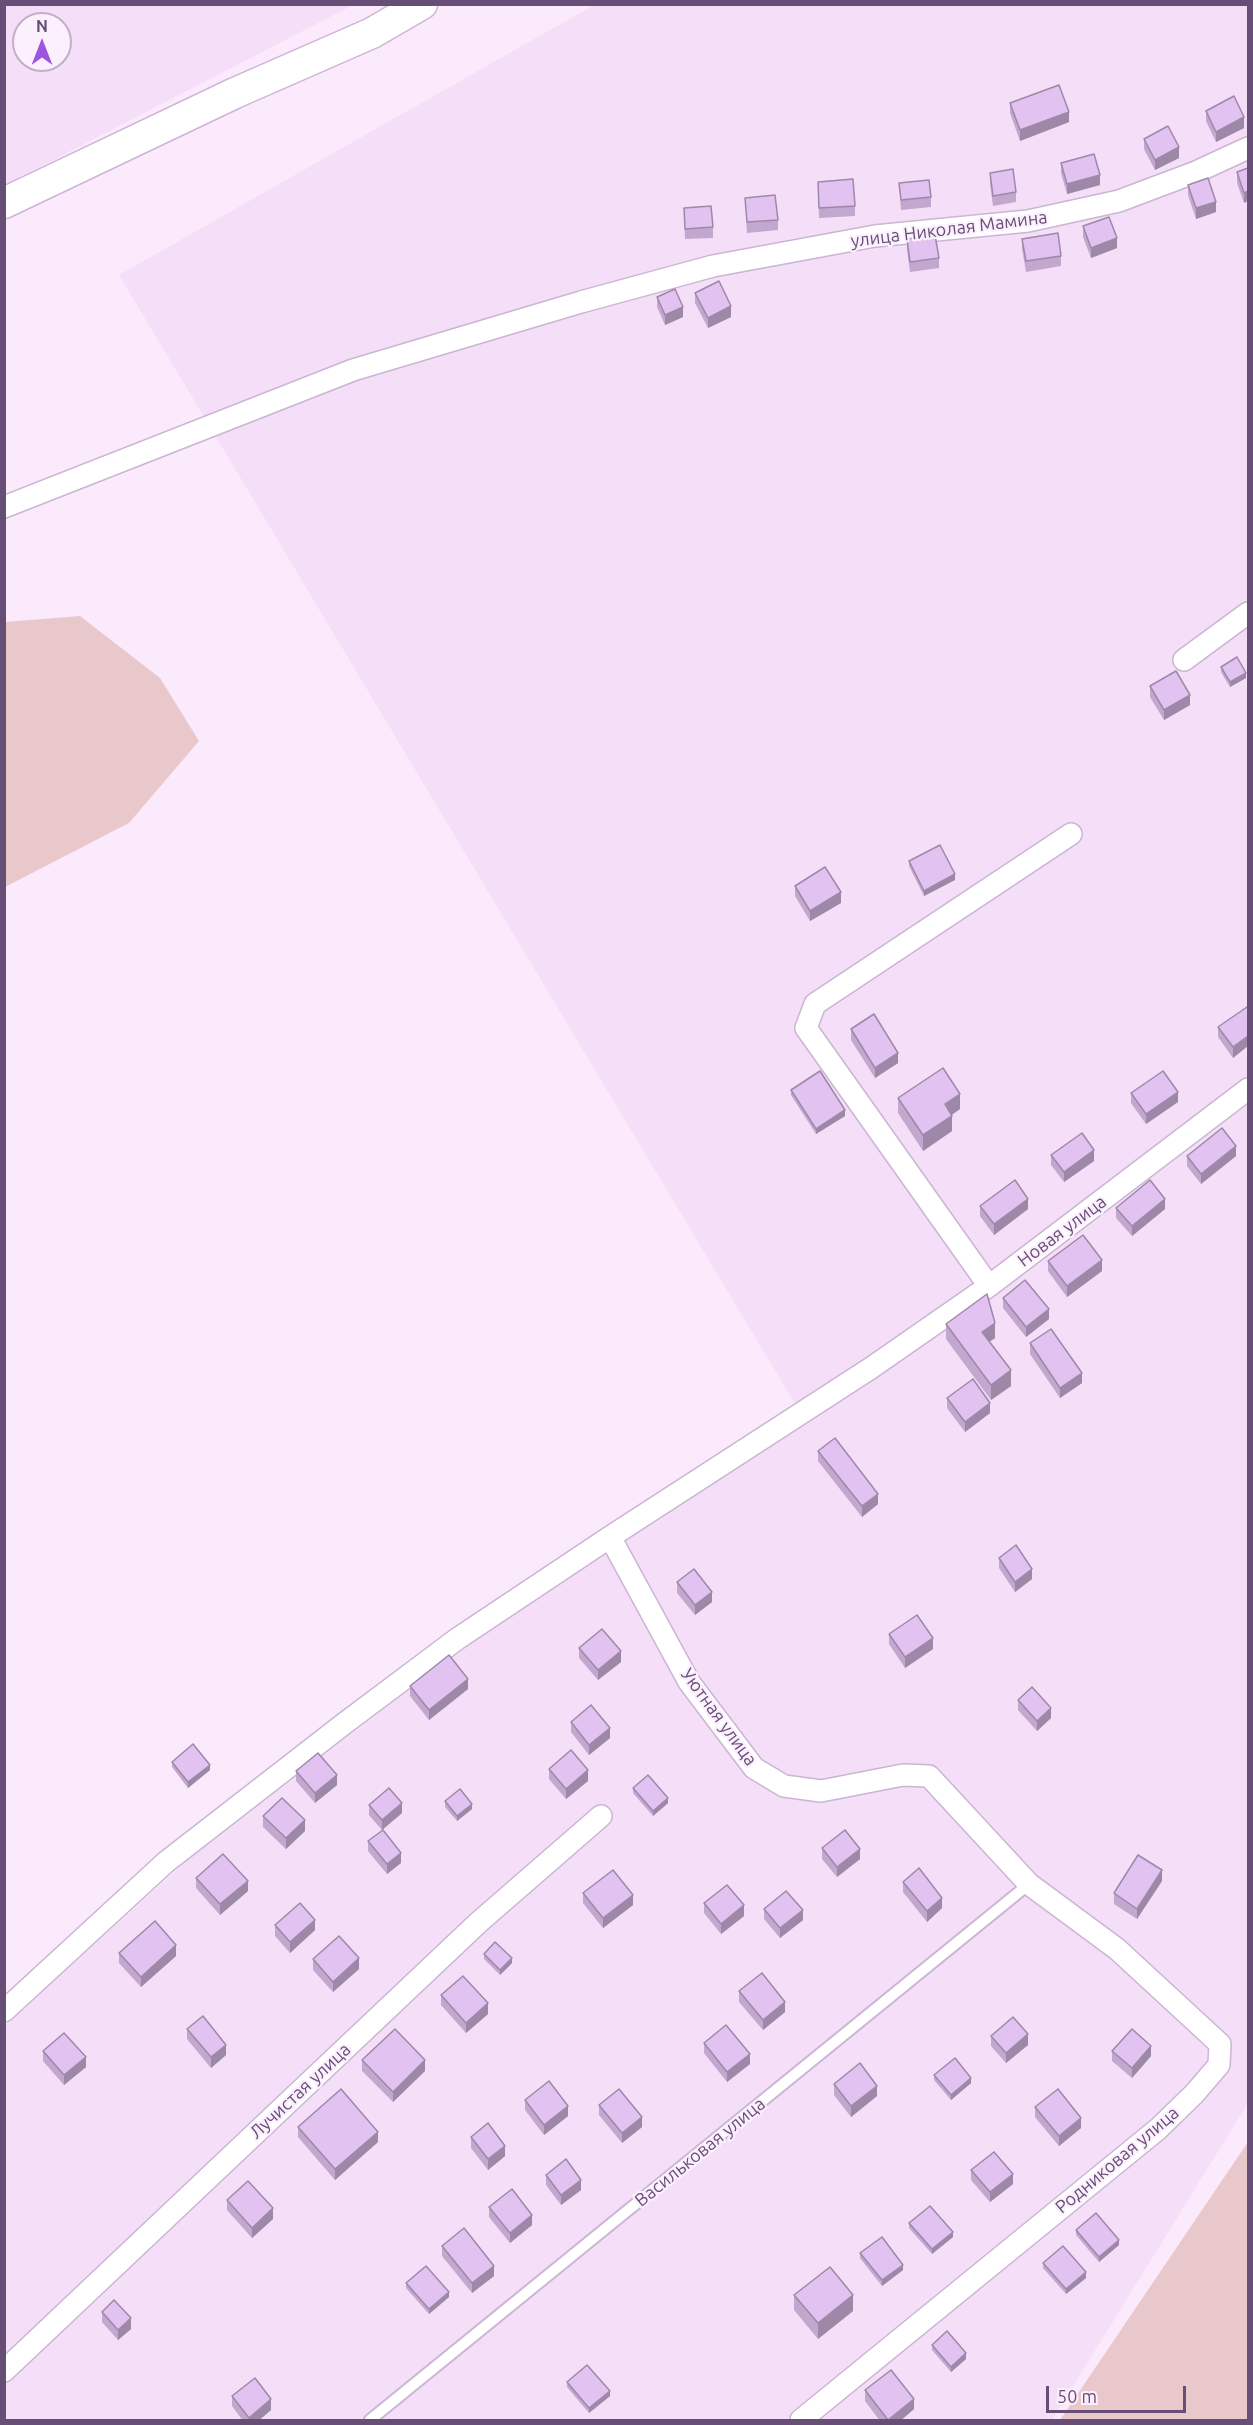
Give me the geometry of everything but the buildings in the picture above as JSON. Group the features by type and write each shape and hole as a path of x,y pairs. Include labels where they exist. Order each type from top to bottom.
{"main road":[{"path":"4,203 224,98 372,33 422,4"}],"street":[{"name":"улица Николая Мамина","path":"4,507 353,370 581,302 713,266 875,236 1028,221 1119,201 1196,172 1248,148"},
{"path":"1184,660 1248,613"},
{"path":"989,1286 806,1028 815,1004 1071,834"},
{"name":"Новая улица","path":"4,2011 166,1862 458,1639 610,1537 871,1368 989,1286 1248,1089"},
{"name":"Уютная улица","path":"610,1537 689,1682 754,1768 784,1786 821,1791 903,1774 929,1776 1029,1884"},
{"name":"Лучистая улица","path":"4,2371 479,1922 600,1816"},
{"name":"Родниковая улица","path":"801,2421 1158,2129 1194,2094 1219,2064 1220,2044 1200,2024 1117,1949 1029,1884"}],"lane":[{"name":"Васильковая улица","path":"370,2421 1029,1884"}],"shaded area":[{"path":"5,4 353,5 5,185"},
{"path":"594,5 1248,5 1248,2103 1052,2420 5,2420 4,2026 188,1860 482,1634 804,1419 119,275"},
{"path":"80,616 160,678 199,741 129,823 5,887 5,622"},
{"path":"1248,2142 1248,2420 1060,2420"}]}
